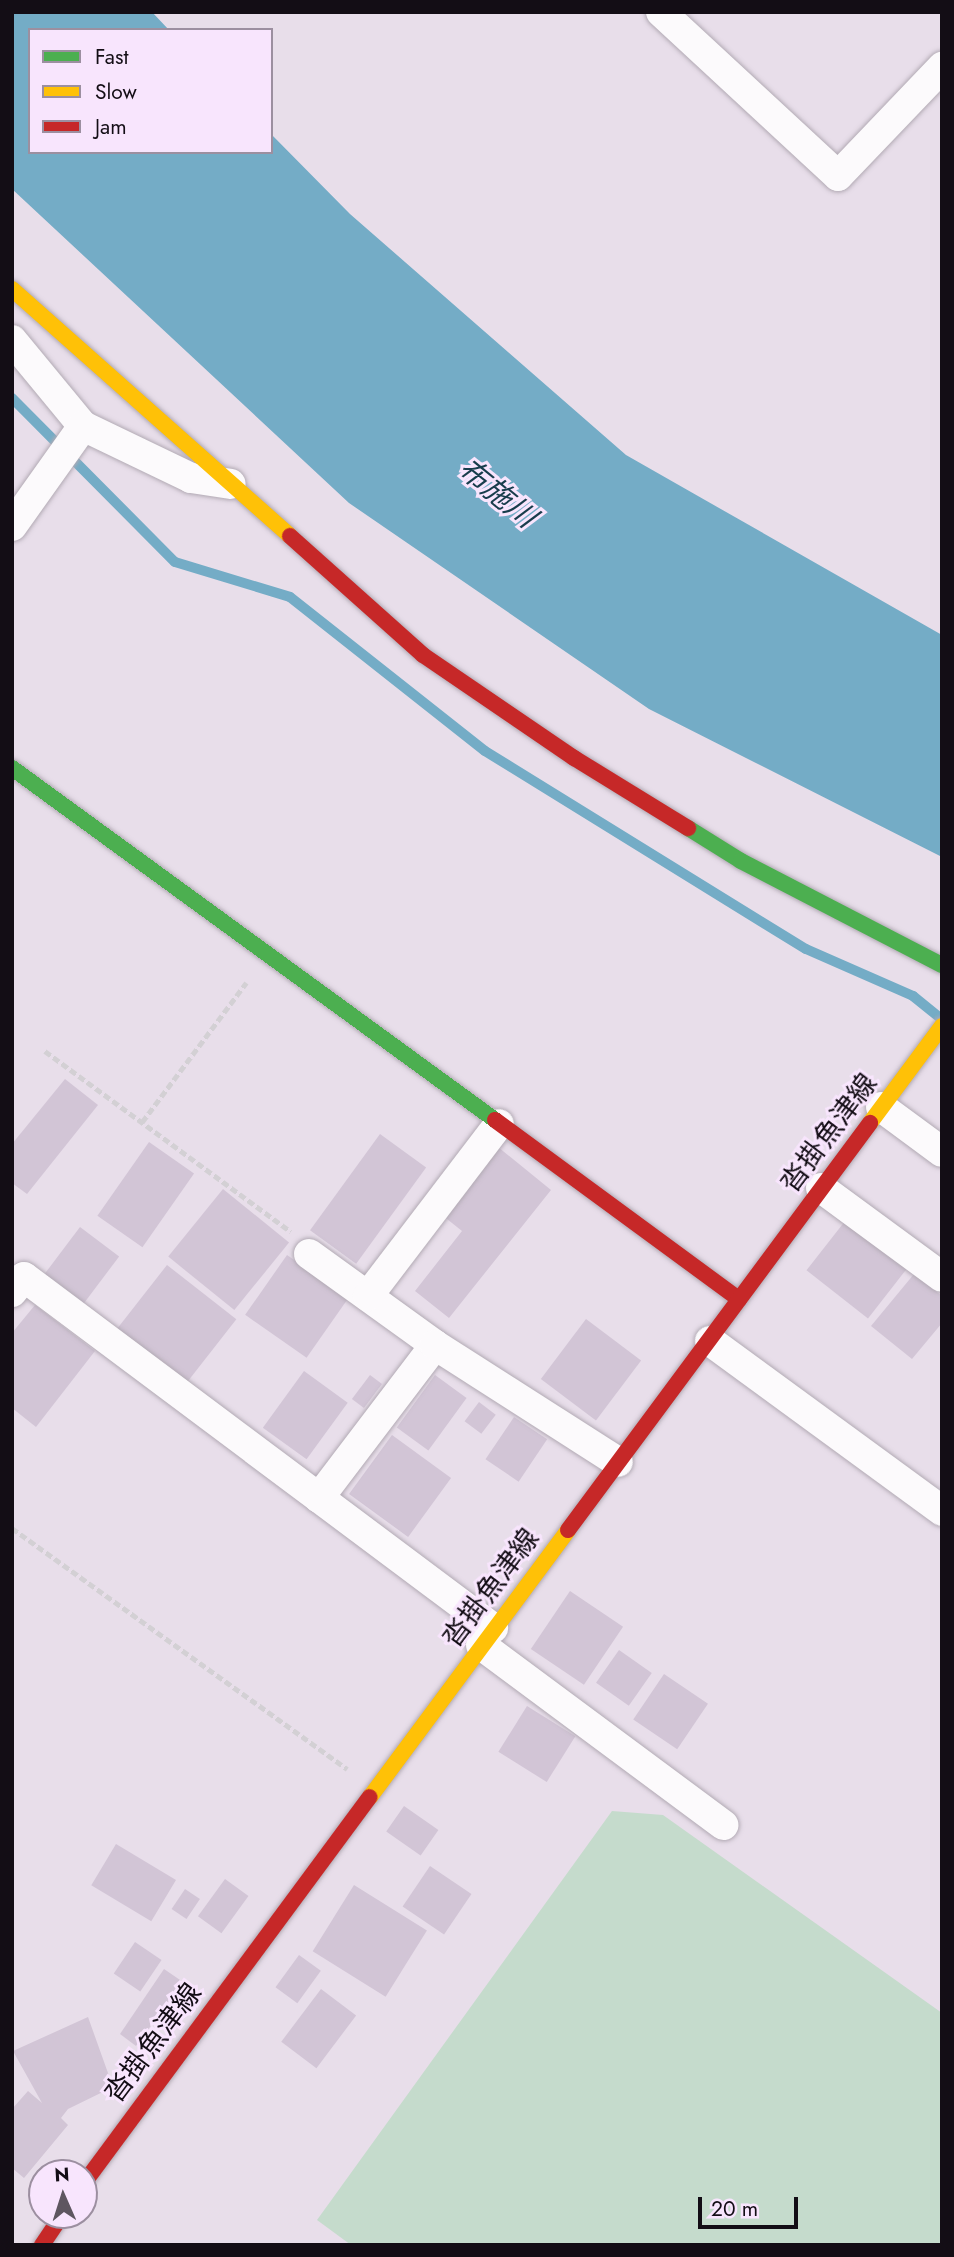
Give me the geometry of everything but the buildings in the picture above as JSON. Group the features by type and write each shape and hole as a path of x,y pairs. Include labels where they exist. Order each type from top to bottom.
{"street":[{"path":"661,12 838,176 942,67"},
{"path":"12,289 424,655 574,758 741,861 942,965"},
{"path":"12,340 83,426 191,478 230,484"},
{"path":"12,526 83,426"},
{"path":"12,768 739,1299"},
{"name":"沓掛魚津線","path":"98,2164 942,1026"},
{"path":"881,1107 942,1152"},
{"path":"368,1296 499,1124"},
{"path":"821,1188 942,1277"},
{"path":"309,1254 435,1345 618,1462"},
{"path":"12,1293 24,1277 319,1497 723,1825"},
{"path":"710,1341 942,1511"},
{"path":"319,1497 435,1345"},
{"path":"41,2245 52,2229"}],"path":[{"path":"142,1122 267,955"},
{"path":"44,1051 300,1239 309,1254"},
{"path":"12,1528 374,1789"}],"green space":[{"path":"612,1811 663,1815 942,2013 942,2245 351,2245 317,2220"}],"water":[{"name":"布施川","path":"12,12 152,12 167,28 28,28 28,154 273,154 273,136 350,214 626,455 942,635 942,857 649,709 349,503 12,189"}],"waterway":[{"path":"12,398 175,562 290,597 485,751 806,949 913,996 941,1019"}],"traffic: fast":[{"path":"12,768 495,1120"},
{"path":"688,828 741,861 942,965"}],"traffic: slow":[{"path":"12,289 290,536"},
{"path":"870,1123 942,1026"},
{"path":"370,1797 568,1530"}],"traffic: jam":[{"path":"290,536 423,655 574,758 688,828"},
{"path":"495,1120 739,1299"},
{"path":"568,1530 870,1123"},
{"path":"98,2164 370,1797"},
{"path":"42,2245 53,2229"}]}
